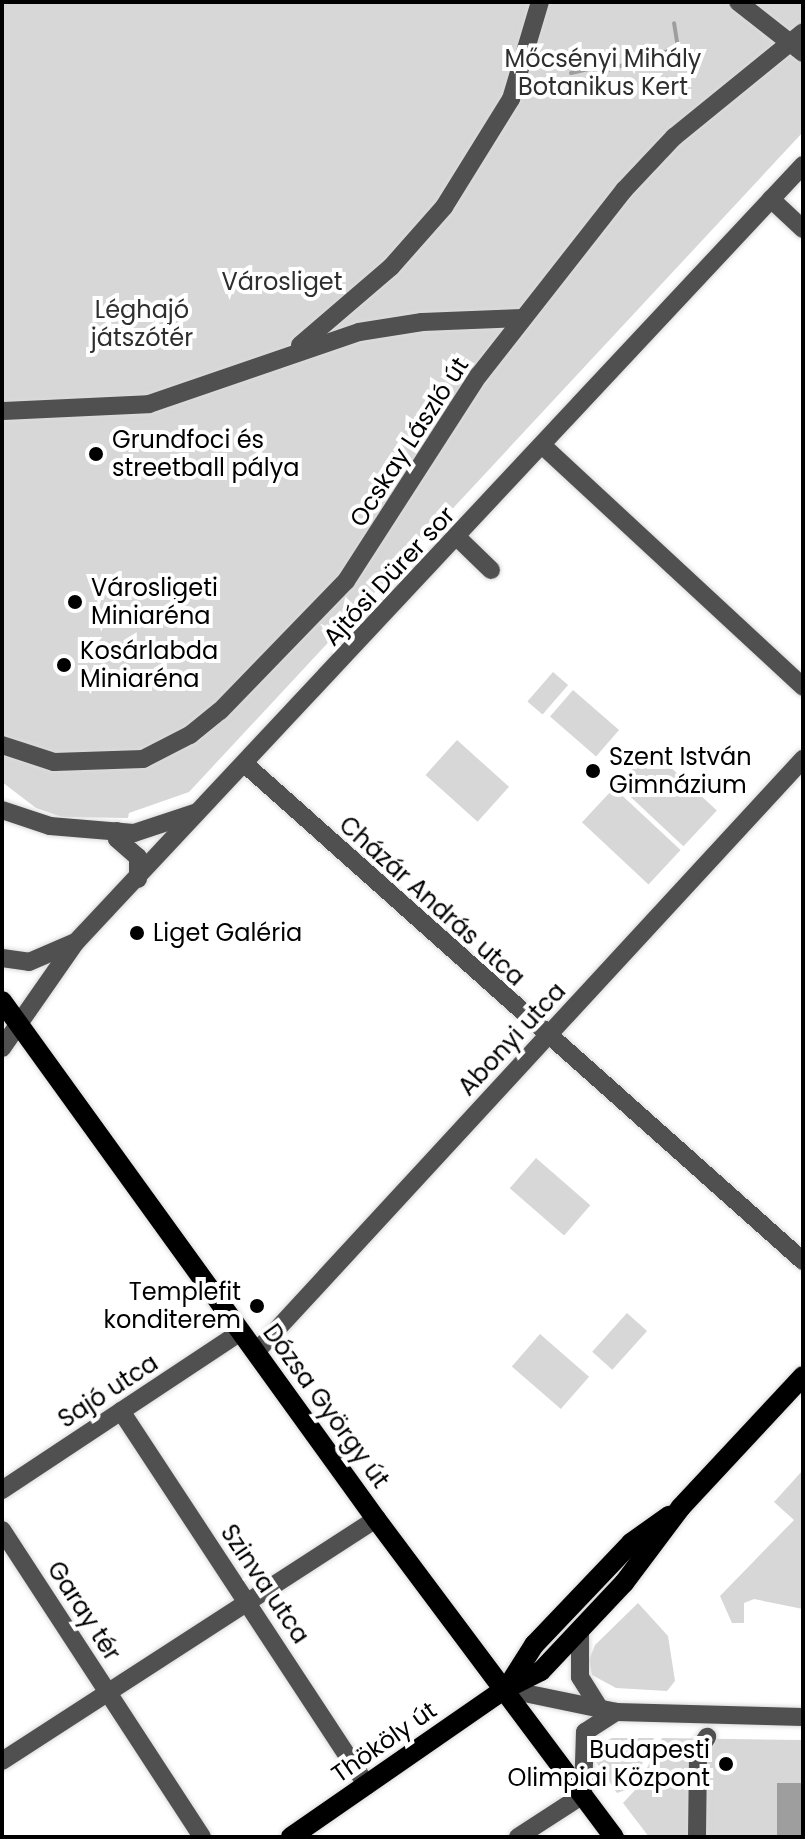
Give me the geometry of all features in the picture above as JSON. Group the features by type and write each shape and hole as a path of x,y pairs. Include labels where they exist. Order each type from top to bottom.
{"main road":[{"name":"Dózsa György út","path":"2,1001 376,1519 614,1837"},
{"name":"Thököly út","path":"291,1837 505,1689 541,1671 645,1558 681,1507 803,1376"},
{"name":"Thököly út","path":"505,1689 534,1645 631,1543 681,1507"}],"street":[{"path":"282,358 391,267 444,207 511,99 540,2"},
{"path":"738,2 799,43"},
{"name":"Ocskay László út","path":"2,745 54,762 134,760 174,744 220,711 346,581 522,318 674,137 799,43"},
{"name":"Ajtósi Dürer sor","path":"2,1048 76,942 246,765 803,165"},
{"path":"771,199 803,229"},
{"path":"2,411 98,410 174,399 282,358 392,326 522,318"},
{"path":"542,445 803,687"},
{"path":"458,538 491,570"},
{"name":"Abonyi utca","path":"256,1352 420,1185 548,1035 802,761"},
{"name":"Cházár András utca","path":"246,765 803,1261"},
{"path":"2,810 50,826 134,833 200,811"},
{"path":"117,831 117,839 138,857 138,879"},
{"path":"2,958 29,962 76,942"},
{"name":"Sajó utca","path":"2,1490 241,1332"},
{"name":"Szinva utca","path":"121,1411 367,1786"},
{"path":"202,1837 108,1692 376,1519"},
{"name":"Garay tér","path":"2,1530 108,1692 2,1761"},
{"path":"580,1632 580,1677 608,1711"},
{"path":"505,1689 608,1711 803,1717"},
{"path":"518,1837 583,1795 585,1732 608,1711"},
{"path":"697,1837 698,1758 707,1737 708,1714"}],"green space":[{"name":"Városliget","path":"2,2 803,2 803,132 189,792 129,813 128,818 62,817 36,808 2,782"},
{"path":"553,672 568,685 543,715 527,701"},
{"path":"573,690 619,730 596,756 550,716"},
{"path":"457,740 509,787 478,822 426,775"},
{"path":"651,749 717,810 683,846 618,785"},
{"path":"614,788 681,850 648,884 582,822"},
{"path":"536,1158 590,1205 564,1235 510,1188"},
{"path":"627,1313 647,1331 612,1370 592,1352"},
{"path":"540,1334 589,1377 561,1409 512,1366"},
{"path":"803,1470 803,1609 754,1599 744,1603 744,1623 732,1623 720,1596 794,1520 774,1502"},
{"path":"638,1603 668,1636 675,1681 667,1691 616,1688 592,1675 589,1660 595,1645"},
{"path":"612,1738 654,1738 631,1788 617,1793 592,1756 598,1745"},
{"name":"Budapesti Olimpiai Központ","path":"662,1738 803,1740 803,1837 649,1837 623,1803 637,1788"}],"shaded area":[{"path":"777,1783 803,1783 803,1835 777,1835"}],"waterway":[{"path":"571,73 598,67 604,71 678,48 674,23"}],"place":[{"name":"Grundfoci és streetball pálya","path":"96,454"},
{"name":"Városligeti Miniaréna","path":"75,602"},
{"name":"Kosárlabda Miniaréna","path":"64,665"},
{"name":"Szent István Gimnázium","path":"593,771"},
{"name":"Liget Galéria","path":"137,933"},
{"name":"Templefit konditerem","path":"257,1306"},
{"name":"Budapesti Olimpiai Központ","path":"726,1764"}],"park label":[{"name":"Mőcsényi Mihály Botanikus Kert","path":"603,73"},
{"name":"Léghajó játszótér","path":"142,324"}]}
